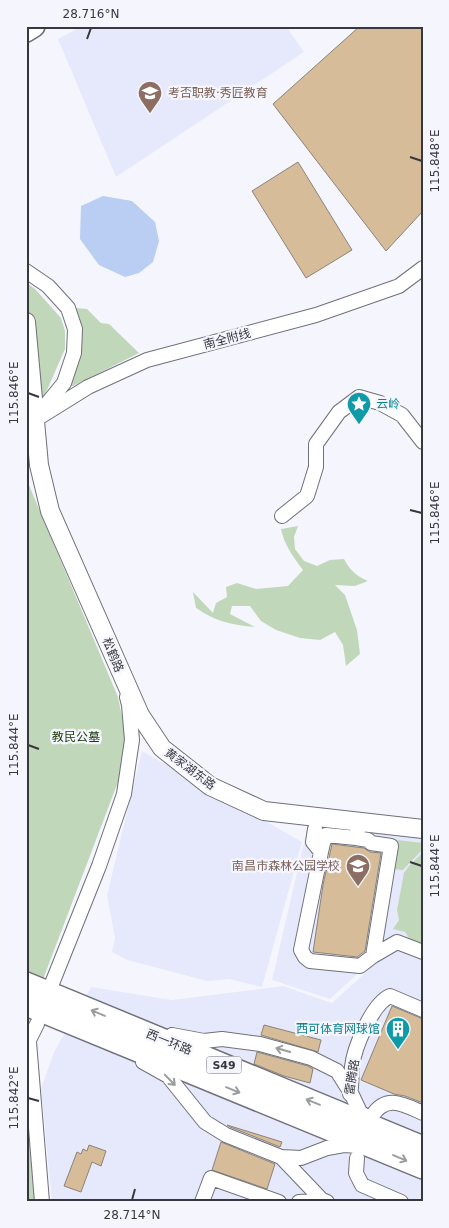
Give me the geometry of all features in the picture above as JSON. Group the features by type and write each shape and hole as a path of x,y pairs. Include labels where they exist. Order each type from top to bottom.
{"highway":[{"path":"26,31 34,26"},
{"name":"西一环路","path":"26,983 343,1114 372,1138 423,1168"},
{"name":"西一环路","path":"26,1005 84,1029 372,1138 423,1147"}],"main road":[{"name":"松鹤路","path":"26,322 39,465 50,511 120,669"},
{"name":"黄家湖东路","path":"120,669 140,715 162,748 210,786 264,811 358,830 423,829"}],"street":[{"name":"南全附线","path":"35,420 88,387 147,360 316,315 399,286 423,268"},
{"path":"26,271 48,286 68,308 76,328 74,354 64,382 35,420"},
{"path":"282,516 307,496 316,467 316,444 339,412 358,397 380,404 402,415 423,442"},
{"name":"松鹤路","path":"51,986 99,866 124,794 132,740 129,705 120,669"},
{"path":"315,829 313,842 322,852"},
{"path":"373,956 391,846 371,843 358,830 326,835 301,950 305,957 310,961 360,966 397,942 423,952"},
{"name":"雷腾路","path":"343,1114 351,1093 352,1065 361,1036 372,1014 384,999 390,996 423,1010"},
{"path":"120,1022 186,1039 204,1041 222,1039 260,1044 311,1058 337,1070 351,1093 372,1138"},
{"path":"37,1024 27,1044 41,1197 54,1202"},
{"path":"84,1029 168,1076 205,1122 226,1135 281,1157 301,1158 327,1148 372,1138"},
{"path":"401,1202 362,1185 356,1173 372,1138 377,1108 386,1103 401,1104 423,1113"},
{"path":"281,1157 325,1201"},
{"path":"202,1202 211,1178 279,1202"},
{"path":"299,1202 325,1201"}],"shaded area":[{"name":"考否职教·秀匠教育","path":"82,26 286,26 304,52 116,177 58,39"},
{"path":"142,751 302,842 262,987 229,979 207,981 127,960 112,952 115,938 107,895"},
{"name":"南昌市森林公园学校","path":"309,821 423,835 423,949 396,939 330,999 272,980"},
{"path":"397,944 423,953 423,1202 52,1202 41,1089 54,1052 91,987 172,1000 283,986 332,1003"}],"green space":[{"path":"26,282 36,290 61,318 65,331 65,349 40,406 26,291"},
{"path":"76,308 87,309 101,323 109,324 139,353 73,386 67,386 77,366 81,331"},
{"name":"教民公墓","path":"26,478 118,697 126,737 118,782 42,982 26,976"},
{"path":"298,526 294,537 295,549 304,561 317,566 330,560 344,559 354,572 368,581 355,586 335,585 345,595 357,630 360,654 346,666 343,645 335,632 320,640 300,638 276,630 261,621 250,606 232,606 230,614 255,627 224,622 196,608 193,592 213,613 216,603 227,597 226,587 237,583 256,589 288,586 303,570 287,546 281,529"},
{"path":"370,837 423,843 423,850 403,870 390,869 394,845"},
{"path":"422,853 423,946 411,941 405,932 393,929 399,920 397,910 404,873"},
{"path":"26,1126 34,1138 46,1202 26,1202"}],"water":[{"path":"103,196 132,201 155,222 159,241 153,262 139,273 125,277 99,265 80,239 81,206"}],"building":[{"path":"360,26 423,28 423,211 386,251 273,104"},
{"path":"298,162 352,250 306,278 252,191"},
{"path":"332,844 364,848 370,852 381,853 365,951 357,957 313,952 323,885"},
{"name":"西可体育网球馆","path":"392,1006 423,1019 423,1103 394,1094 361,1080"},
{"path":"264,1025 321,1040 318,1052 261,1035"},
{"path":"257,1052 308,1066 313,1069 310,1083 284,1076 254,1064"},
{"path":"227,1125 282,1142 280,1147"},
{"path":"221,1142 275,1164 267,1189 212,1170"},
{"path":"89,1145 106,1151 101,1166 92,1162 81,1192 64,1186 77,1152 81,1154 83,1149 87,1151"}],"place":[{"name":"考否职教·秀匠教育","path":"150,114"},
{"name":"云岭","path":"359,425"},
{"name":"南昌市森林公园学校","path":"358,887"},
{"name":"西可体育网球馆","path":"398,1050"}]}
